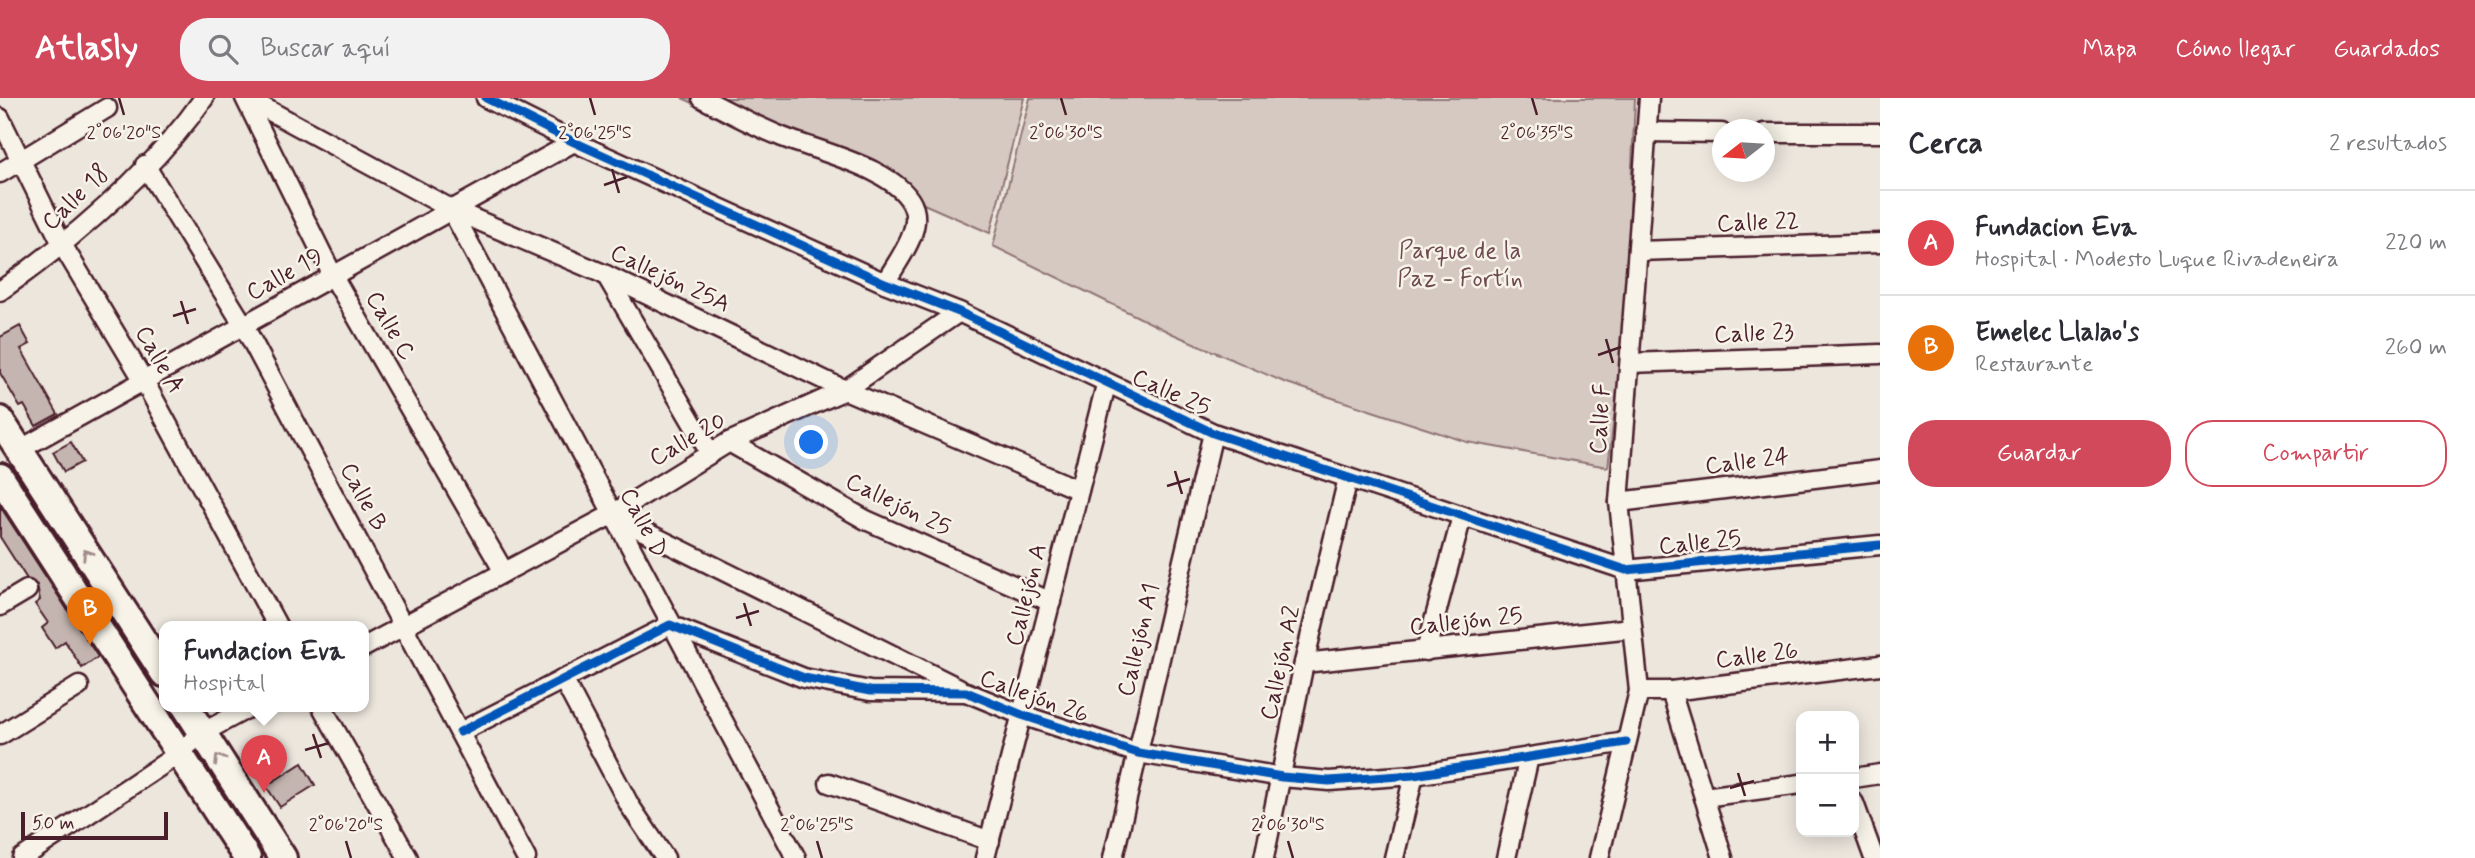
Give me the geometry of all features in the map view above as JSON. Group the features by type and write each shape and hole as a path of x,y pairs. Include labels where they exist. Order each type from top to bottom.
{"street":[{"name":"Calle 18","path":"0,291 62,246 145,166 187,122 204,98"},
{"name":"Callejón 25A","path":"246,98 451,209 606,275 845,390 1080,490"},
{"name":"Calle C","path":"246,98 333,276 504,572"},
{"name":"Calle 25","path":"486,98 574,142 886,283 959,312 1107,385 1213,433 1626,570 1880,545"},
{"path":"702,98 780,136 863,166 905,191 915,211 912,235 886,283"},
{"name":"Calle F","path":"1598,858 1639,691 1619,502 1649,98"},
{"path":"0,173 107,108"},
{"name":"Calle A","path":"0,118 62,246 144,381 275,621"},
{"path":"1646,132 1712,133"},
{"path":"1775,133 1880,133"},
{"name":"Calle 19","path":"19,450 574,142"},
{"name":"Calle B","path":"145,166 244,326 526,858"},
{"name":"Calle D","path":"451,209 611,515 796,858"},
{"name":"Calle 22","path":"1637,251 1880,243"},
{"path":"606,275 710,453"},
{"name":"Calle 20","path":"369,644 611,515 729,442 845,390 959,312"},
{"name":"Calle 23","path":"1630,363 1880,354"},
{"name":"Callejón A","path":"988,849 1107,385"},
{"path":"0,420 159,665"},
{"name":"Callejón A1","path":"1113,858 1213,433"},
{"name":"Callejón 25","path":"729,442 866,520 1051,602"},
{"name":"Calle 24","path":"1619,502 1880,470"},
{"path":"0,477 89,615 174,757 208,797 238,855"},
{"name":"Callejón A2","path":"1264,858 1304,663 1348,478"},
{"name":"Callejón 26","path":"611,515 966,692 1022,715 1138,753 1282,777 1329,781 1414,775 1626,742"},
{"path":"1426,650 1462,516"},
{"path":"0,606 27,590"},
{"path":"89,615 99,617 115,631 131,621"},
{"path":"460,732 670,625"},
{"name":"Callejón 26","path":"670,625 804,678 843,688 966,692"},
{"name":"Callejón 25","path":"1304,663 1632,628"},
{"name":"Calle 26","path":"1639,691 1671,691 1880,665"},
{"path":"563,679 630,806 665,858"},
{"path":"0,734 79,686"},
{"path":"1671,691 1723,858"},
{"path":"189,712 283,858"},
{"path":"22,858 174,757 202,733 241,712"},
{"path":"326,712 408,858"},
{"path":"1506,858 1529,757"},
{"path":"1859,777 1880,774"},
{"path":"1394,858 1414,775"},
{"path":"829,783 988,849"},
{"path":"1704,797 1796,785"},
{"path":"208,797 225,788 238,807 257,819"},
{"path":"1859,817 1874,858"}],"green space":[{"path":"682,98 1024,98 990,233"},
{"name":"Parque de la Paz - Fortín","path":"1030,98 1635,98 1625,326 1608,467 1467,442 1284,382 1173,334 993,246"}],"building":[{"path":"20,326 30,344 21,349 58,414 36,426 24,405 20,407 0,373 0,337"},
{"path":"71,442 82,462 64,472 53,452"},
{"path":"0,506 98,657 82,668 65,641 55,648 42,628 48,623 35,604 40,600 37,585 27,579 0,537"},
{"path":"302,763 315,785 280,807 266,786"}],"cycle path":[{"path":"486,98 574,142 885,283 959,312 1213,433 1626,570 1880,545"},
{"path":"460,732 670,625 804,678 870,691 966,692 1022,715 1138,753 1282,777 1329,781 1414,775 1626,742"}],"place":[{"name":"Emelec Llalao's","path":"90,645"},
{"name":"Fundacion Eva","path":"264,793"}]}
